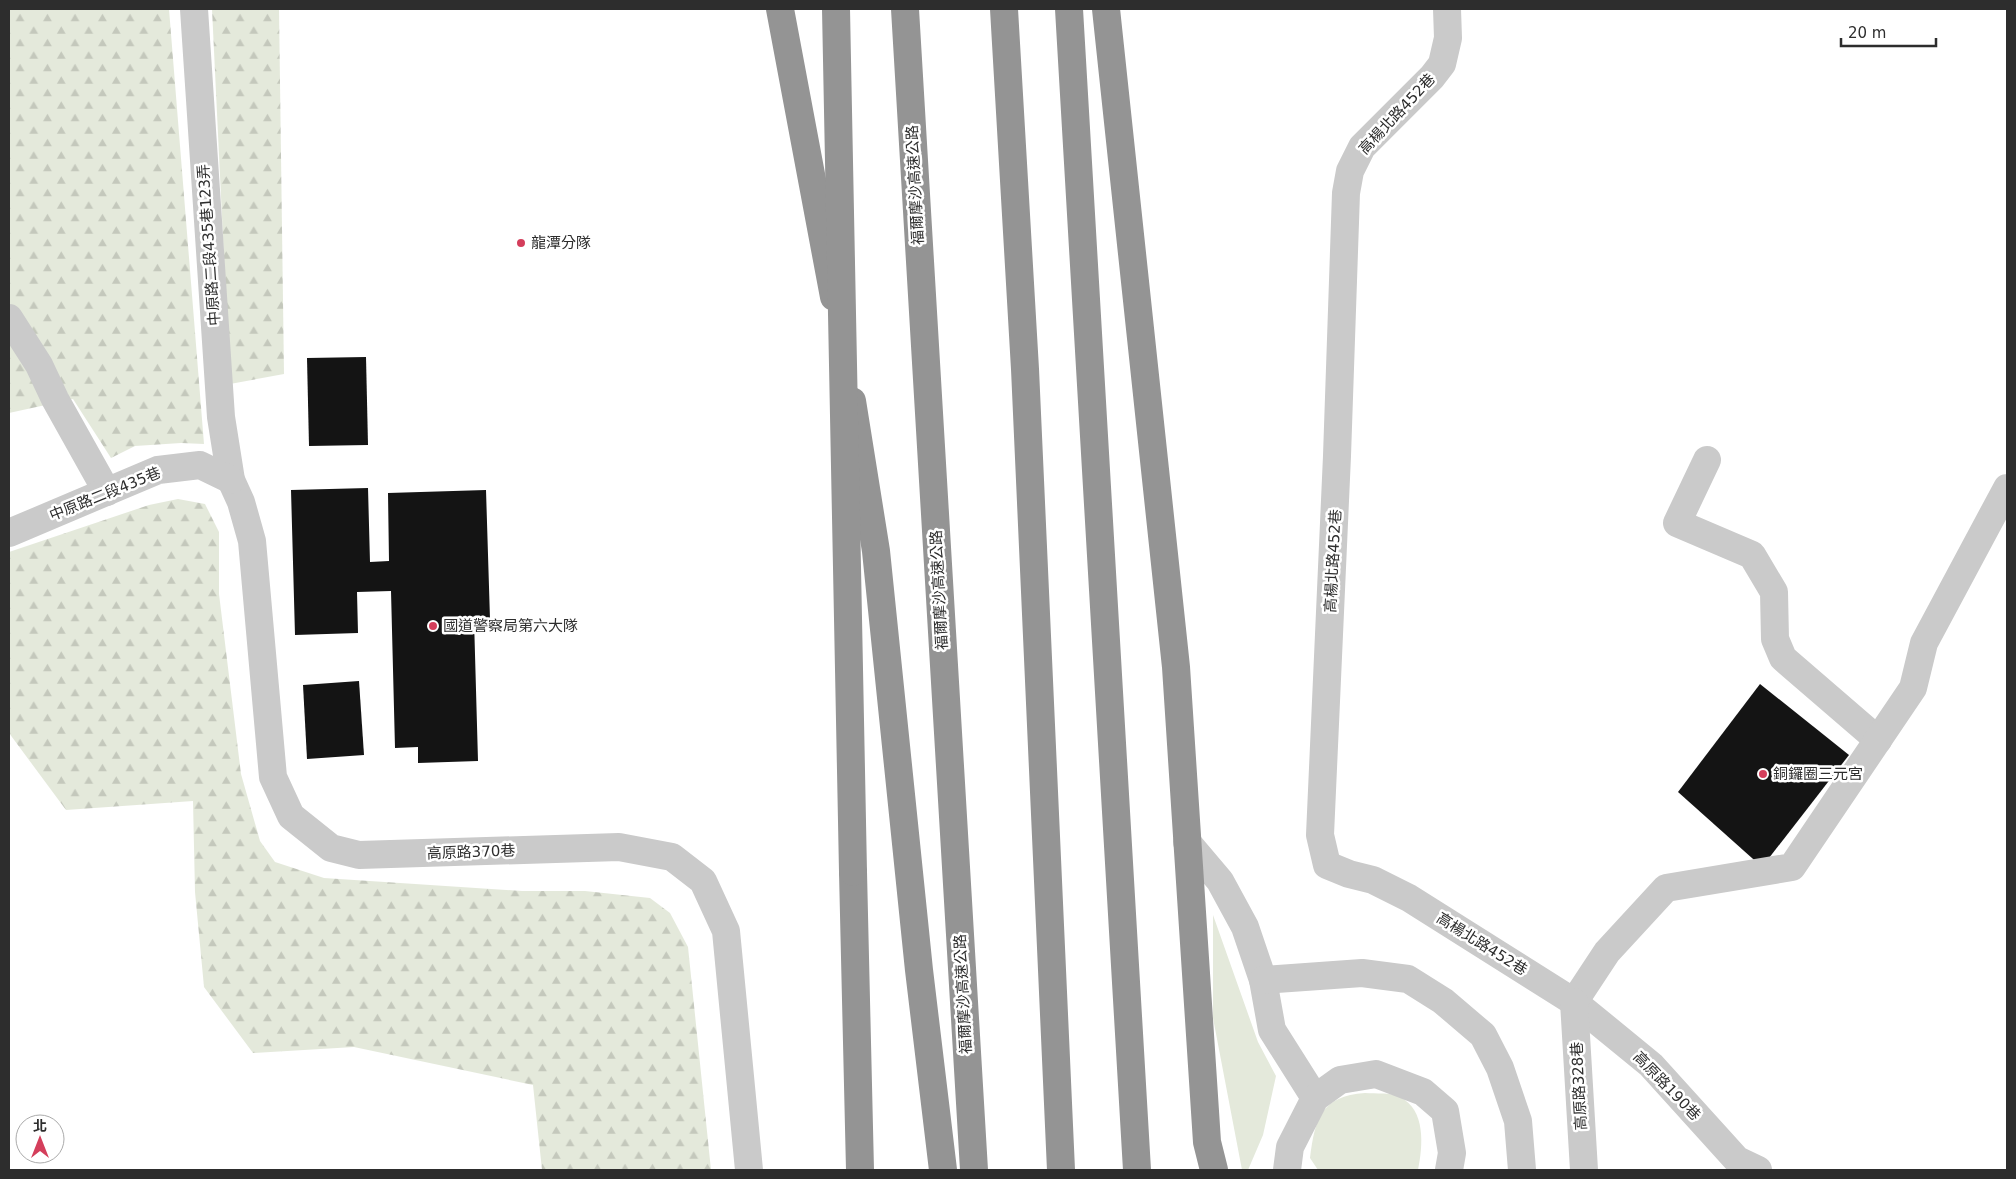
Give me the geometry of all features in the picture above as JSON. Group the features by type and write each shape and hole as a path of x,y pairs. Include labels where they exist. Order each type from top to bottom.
{"highway":[{"path":"780,9 855,418 876,551 919,970 943,1170"},
{"path":"836,9 860,1170"},
{"name":"福爾摩沙高速公路","path":"905,9 974,1170"},
{"path":"1004,9 1026,379 1061,1170"},
{"path":"1070,9 1137,1170"},
{"path":"1106,9 1176,667 1207,1142 1214,1170"},
{"path":"1194,1170 1203,1074"}],"street":[{"name":"中原路二段435巷123弄","path":"194,9 221,418 231,480"},
{"name":"高楊北路452巷","path":"1447,9 1448,38 1442,64 1432,78 1362,147 1350,171 1346,193 1338,456 1320,835 1327,865 1349,874 1373,880 1409,898 1574,1002"},
{"path":"9,318 39,365 55,399 107,492"},
{"path":"1707,460 1677,523 1752,555 1774,592 1776,639 1783,658 1878,740"},
{"name":"中原路二段435巷","path":"9,533 158,470 200,465 231,480"},
{"name":"高原路370巷","path":"231,480 241,502 252,541 273,777 291,816 330,848 359,855 619,847 672,857 703,881 726,931 749,1170"},
{"path":"1574,1002 1607,952 1666,888 1792,867 1913,688 1924,644 2007,488"},
{"path":"1187,842 1220,880 1246,927 1263,980 1272,1030 1315,1098"},
{"path":"1263,980 1362,973 1408,979 1442,1001 1483,1035 1500,1068 1518,1121 1522,1170"},
{"name":"高原路328巷","path":"1574,1002 1584,1170"},
{"name":"高原路190巷","path":"1574,1002 1651,1065 1737,1160 1758,1170"},
{"path":"1287,1170 1290,1147 1315,1098 1340,1080 1376,1074 1423,1092 1445,1111 1452,1154 1448,1170"}],"green space":[{"path":"9,9 169,9 204,444 181,443 135,446 111,458 73,399 9,413"},
{"path":"212,9 279,9 284,374 230,384"},
{"path":"178,499 205,504 219,532 219,594 241,774 260,841 275,862 324,878 522,891 585,891 650,898 670,913 688,947 711,1170 542,1170 533,1085 354,1047 253,1053 204,987 195,892 193,801 66,810 9,733 9,552 149,505"},
{"path":"1213,915 1258,1042 1276,1076 1263,1135 1248,1170 1242,1170 1213,1018"},
{"path":"1365,1093 1396,1095 1408,1103 1414,1111 1421,1129 1421,1150 1418,1170 1318,1170 1310,1158 1318,1121 1323,1112 1339,1099"}],"building":[{"path":"366,357 368,445 309,446 307,358"},
{"name":"國道警察局第六大隊","path":"368,488 370,562 389,561 388,493 486,490 490,619 474,619 478,761 418,763 418,747 395,748 391,591 357,592 358,633 295,635 291,490"},
{"path":"359,681 364,755 307,759 303,685"},
{"name":"銅鑼圈三元宮","path":"1760,684 1849,755 1762,867 1678,792"}],"place":[{"name":"龍潭分隊","path":"521,243"},
{"name":"國道警察局第六大隊","path":"433,626"},
{"name":"銅鑼圈三元宮","path":"1763,774"}]}
